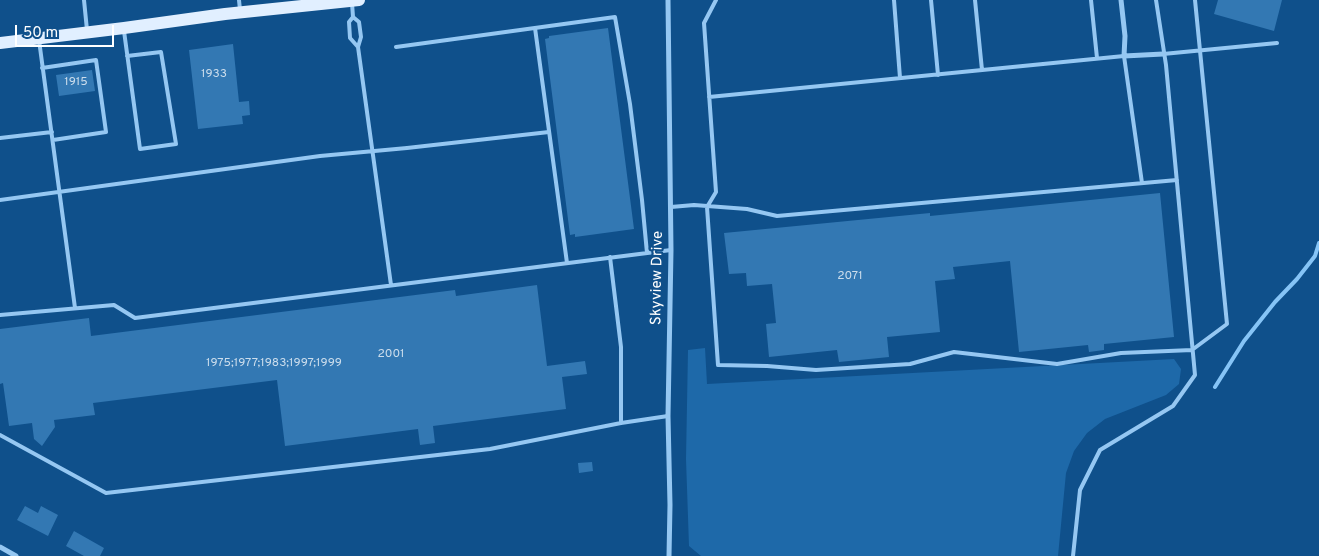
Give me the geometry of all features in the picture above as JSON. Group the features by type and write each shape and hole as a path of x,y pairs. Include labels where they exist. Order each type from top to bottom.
{"main road":[{"path":"0,43 124,28 240,6 359,0"}],"street":[{"name":"Skyview Drive","path":"668,0 671,250 668,416 669,556"},
{"path":"1121,0 1125,36 1124,56 1163,54"},
{"path":"0,547 16,556"}],"lane":[{"path":"84,0 88,32"},
{"path":"716,0 704,23 716,192 707,207 718,365 816,370 910,364 954,352 1057,364 1121,353 1192,350 1227,324 1195,0"},
{"path":"894,0 900,78"},
{"path":"930,0 938,75"},
{"path":"975,0 982,70"},
{"path":"1091,0 1097,58"},
{"path":"1073,556 1080,490 1100,450 1174,406 1195,375 1166,65 1156,0"},
{"path":"352,1 353,17 349,22 350,38 358,46"},
{"path":"353,17 359,22 361,37 358,46 391,285"},
{"path":"396,47 616,17 630,104 647,253"},
{"path":"124,28 140,149 176,144 161,52 128,56"},
{"path":"535,28 566,263"},
{"path":"38,38 75,308"},
{"path":"1163,54 1277,43"},
{"path":"709,97 1124,56 1142,183"},
{"path":"42,68 96,60 106,132 53,140"},
{"path":"0,138 52,132"},
{"path":"0,200 320,156 549,132"},
{"path":"670,207 694,206 747,209 778,216 1177,180"},
{"path":"0,315 114,305 134,318 671,250"},
{"path":"610,257 621,347 621,423"},
{"path":"0,434 106,493 490,449 621,423 668,416"}],"shaded area":[{"path":"705,348 707,384 1174,359 1181,369 1179,384 1166,395 1105,419 1087,433 1074,451 1066,473 1058,556 701,556 689,546 686,459 688,350"}],"building":[{"path":"1218,0 1282,0 1274,31 1214,14"},
{"path":"608,28 634,229 575,237 575,234 570,235 545,39 549,38 549,36"},
{"path":"233,44 239,102 249,101 250,115 242,116 243,124 198,129 189,50"},
{"path":"92,70 95,91 59,96 56,75"},
{"path":"1160,193 1174,337 1104,344 1104,350 1089,352 1088,345 1019,352 1010,261 953,267 955,279 935,281 940,332 887,337 889,357 839,362 837,350 769,357 766,324 776,323 772,284 747,286 746,273 729,274 724,233 930,213 930,216"},
{"path":"537,285 547,366 585,361 587,374 562,377 566,409 433,426 435,443 420,445 418,429 285,446 277,380 93,403 95,415 54,420 55,427 42,446 34,439 32,423 9,426 3,383 0,384 0,329 89,318 91,336 455,290 456,296"},
{"path":"592,462 593,471 579,473 578,463"},
{"path":"25,506 38,513 41,506 58,515 48,536 17,520"},
{"path":"74,531 104,548 100,556 84,556 66,546"}],"waterway":[{"path":"1215,387 1244,341 1315,256 1319,243"}]}
